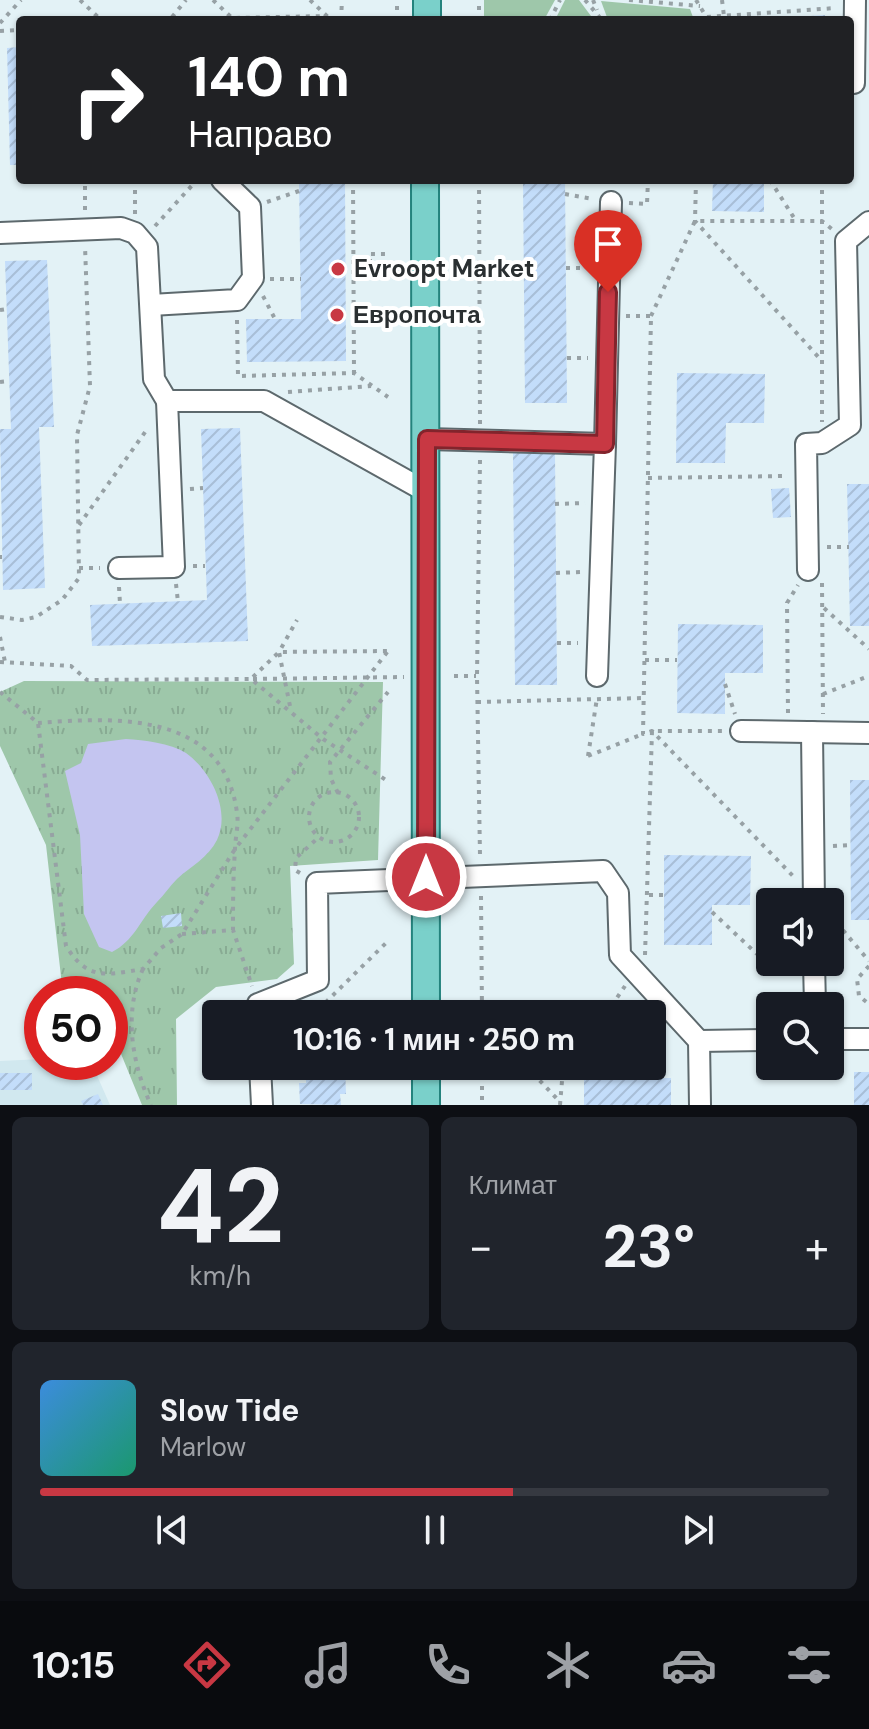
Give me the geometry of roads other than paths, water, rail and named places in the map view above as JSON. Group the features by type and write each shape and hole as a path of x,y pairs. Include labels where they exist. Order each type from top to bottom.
{"main road":[{"path":"425,184 426,1000"},
{"path":"426,1080 426,1105"}],"lane":[{"path":"854,83 855,3"},
{"path":"151,305 237,300 253,278 250,207 226,184"},
{"path":"597,676 611,202"},
{"path":"808,570 806,444 822,443 860,425 846,241 869,222"},
{"path":"0,233 121,228 139,236 147,247 154,379 167,401 174,567 119,568"},
{"path":"167,401 264,401 427,492"},
{"path":"427,439 605,444"},
{"path":"741,731 869,733"},
{"path":"812,732 814,888"},
{"path":"268,1000 318,980 317,883 603,871 618,893 620,955 699,1041 700,1105"},
{"path":"844,1039 869,1039"},
{"path":"699,1041 756,1040"},
{"path":"261,1080 262,1105"}],"water":[{"path":"126,739 165,744 186,753 210,781 222,817 217,840 209,852 177,879 131,936 112,952 99,947 84,914 80,835 65,771 81,763 88,744"}],"place":[{"name":"Evroopt Market","path":"338,269"},
{"name":"Европочта","path":"337,315"}]}
